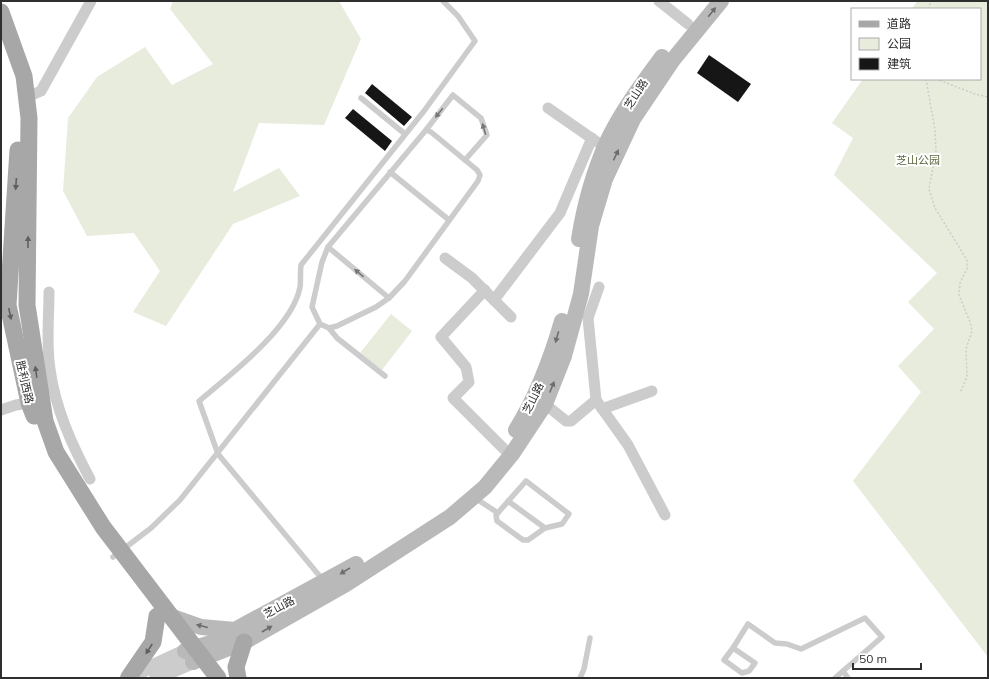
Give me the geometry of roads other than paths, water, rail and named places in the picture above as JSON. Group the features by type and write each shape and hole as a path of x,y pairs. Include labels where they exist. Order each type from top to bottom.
{"main road":[{"name":"芝山路","path":"239,636 444,509 478,478 504,449 532,402 553,352 571,292 583,212 605,148 639,88 706,1"},
{"path":"218,678 194,655 239,636 352,580 450,518 485,486 512,454 545,404 564,356 581,294 591,226 605,179 633,119 672,61 721,1"},
{"path":"1,12 24,76 29,118 27,305 35,402 45,421 56,452 103,527 117,554"},
{"name":"胜利西路","path":"1,36 18,100 20,120 8,306 48,455 117,554 194,655 205,678"},
{"path":"128,677 153,642 163,616 239,636"},
{"path":"238,678 236,667 239,636"}],"street":[{"path":"27,97 41,91 91,1"},
{"path":"659,1 688,24"},
{"path":"548,108 605,148"},
{"path":"494,300 560,213 592,138"},
{"path":"445,258 472,278 511,317"},
{"path":"599,287 588,318 599,404 628,445 665,515"},
{"path":"485,290 441,338 466,367 469,382 453,398 504,449"},
{"path":"49,292 50,369 62,416 75,451 90,479"},
{"path":"545,404 566,421 571,420 599,404 652,391"},
{"path":"1,410 16,405 35,402"},
{"path":"45,421 62,416"},
{"path":"128,677 194,655"},
{"path":"156,678 194,655"}],"lane":[{"path":"325,582 218,454 199,401 266,342 287,316 300,288 301,265 405,134 475,41 458,16 443,1"},
{"path":"385,376 337,338 329,328 320,324 312,307 322,262 328,247 426,130 453,95 481,118 487,135 465,160"},
{"path":"361,98 405,134"},
{"path":"329,328 337,326 376,307 389,298 405,281 478,181 480,175 477,170 431,132 426,130"},
{"path":"390,172 449,220"},
{"path":"328,247 389,298"},
{"path":"117,554 151,528 175,504 218,454 320,324"},
{"path":"526,481 569,514 562,524 545,528 528,540 523,540 497,521 496,515 498,513 526,481"},
{"path":"474,496 498,513"},
{"path":"508,501 545,528"},
{"path":"733,648 754,663 749,671 742,673 724,660 748,624 775,643 788,644 801,649 864,618 882,637 835,678"},
{"path":"580,678 584,669 590,638"},
{"path":"843,671 848,678"}],"park label":[{"name":"芝山公园","path":"918,160"}]}
